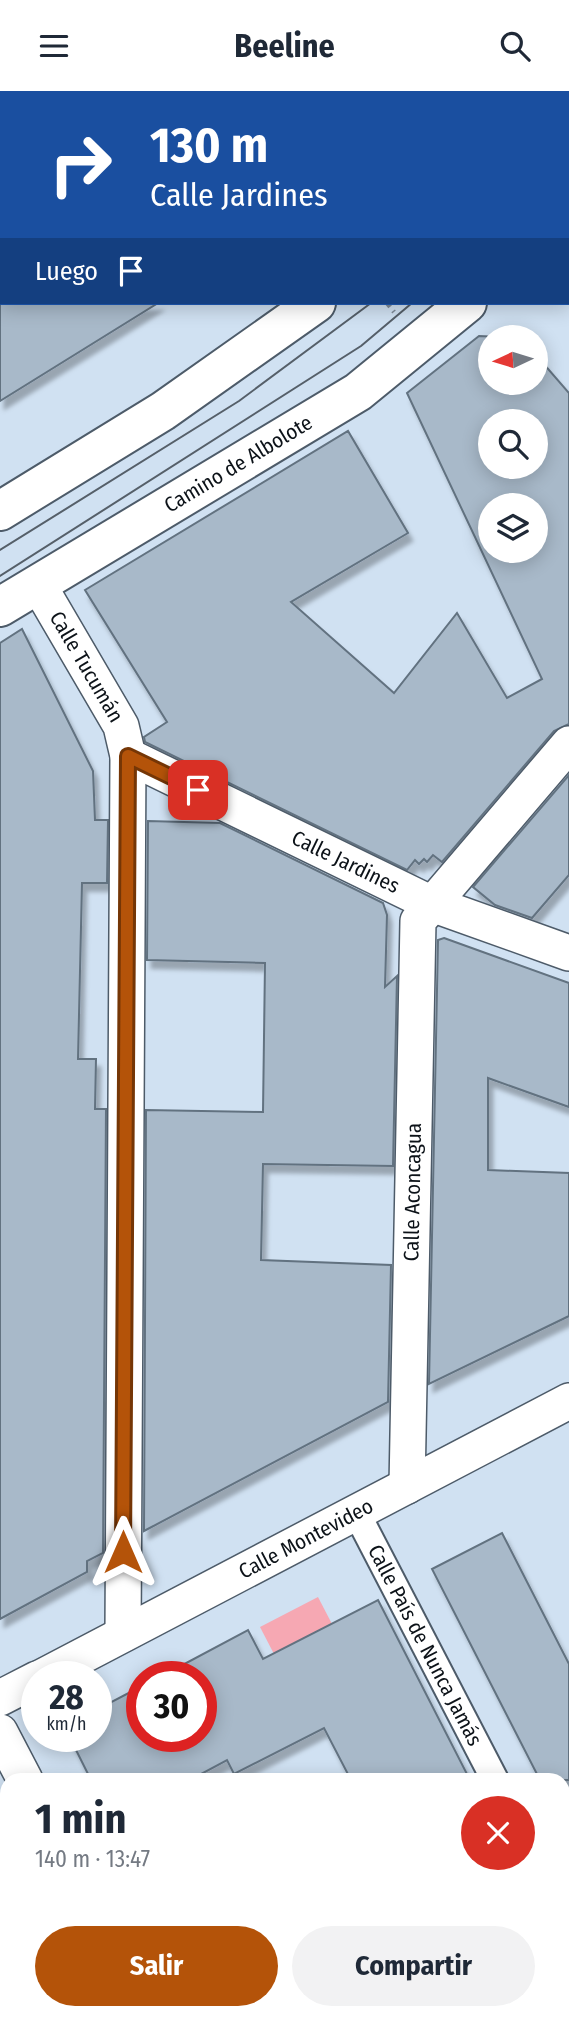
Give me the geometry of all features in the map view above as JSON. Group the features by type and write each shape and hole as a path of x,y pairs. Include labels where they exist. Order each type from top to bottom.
{"street":[{"path":"0,511 163,411 313,305"},
{"name":"Camino de Albolote","path":"0,607 358,392 465,305"},
{"name":"Calle Tucumán","path":"38,584 121,726 128,756 123,1635"},
{"name":"Calle Aconcagua","path":"407,1486 418,921 569,744"},
{"name":"Calle Jardines","path":"128,756 432,904 569,953"},
{"name":"Calle Montevideo","path":"73,1661 569,1401"},
{"name":"Calle País de Nunca Jamás","path":"356,1512 491,1773"},
{"path":"0,1698 21,1687"},
{"path":"0,1733 20,1773"}],"shaded area":[{"path":"318,1597 332,1624 274,1654 260,1627"}],"building":[{"path":"0,305 155,305 0,401"},
{"path":"478,337 478,395 548,395 548,369 569,393 569,724 554,731 442,862 433,855 427,862 424,859 419,864 415,860 407,870 145,742 144,737 167,722 85,590 348,431 408,533 291,602 394,693 457,613 507,698 542,679 487,563 548,563 548,493 478,493 478,543 407,393"},
{"path":"22,629 93,771 95,820 108,820 107,883 82,883 78,1059 96,1059 95,1109 106,1109 103,1553 87,1561 87,1572 0,1619 0,643"},
{"path":"569,775 569,875 532,918 495,905 473,887"},
{"path":"148,821 220,823 383,903 387,915 385,987 397,976 393,1166 263,1164 261,1260 391,1265 388,1402 144,1531 146,1110 263,1112 265,963 147,960"},
{"path":"444,938 569,983 569,1107 488,1078 488,1170 569,1173 569,1316 429,1384 438,940"},
{"path":"502,1533 569,1664 569,1773 536,1773 432,1569"},
{"path":"378,1600 466,1773 347,1773 324,1728 236,1773 227,1760 203,1773 88,1773 77,1752 112,1752 112,1702 126,1694 126,1752 217,1752 217,1661 190,1661 248,1630 263,1659"}],"tram line":[{"path":"0,550 239,401 368,305"},
{"path":"0,576 361,346 410,305"}],"route":[{"path":"123,1552 128,756 198,790"}]}
